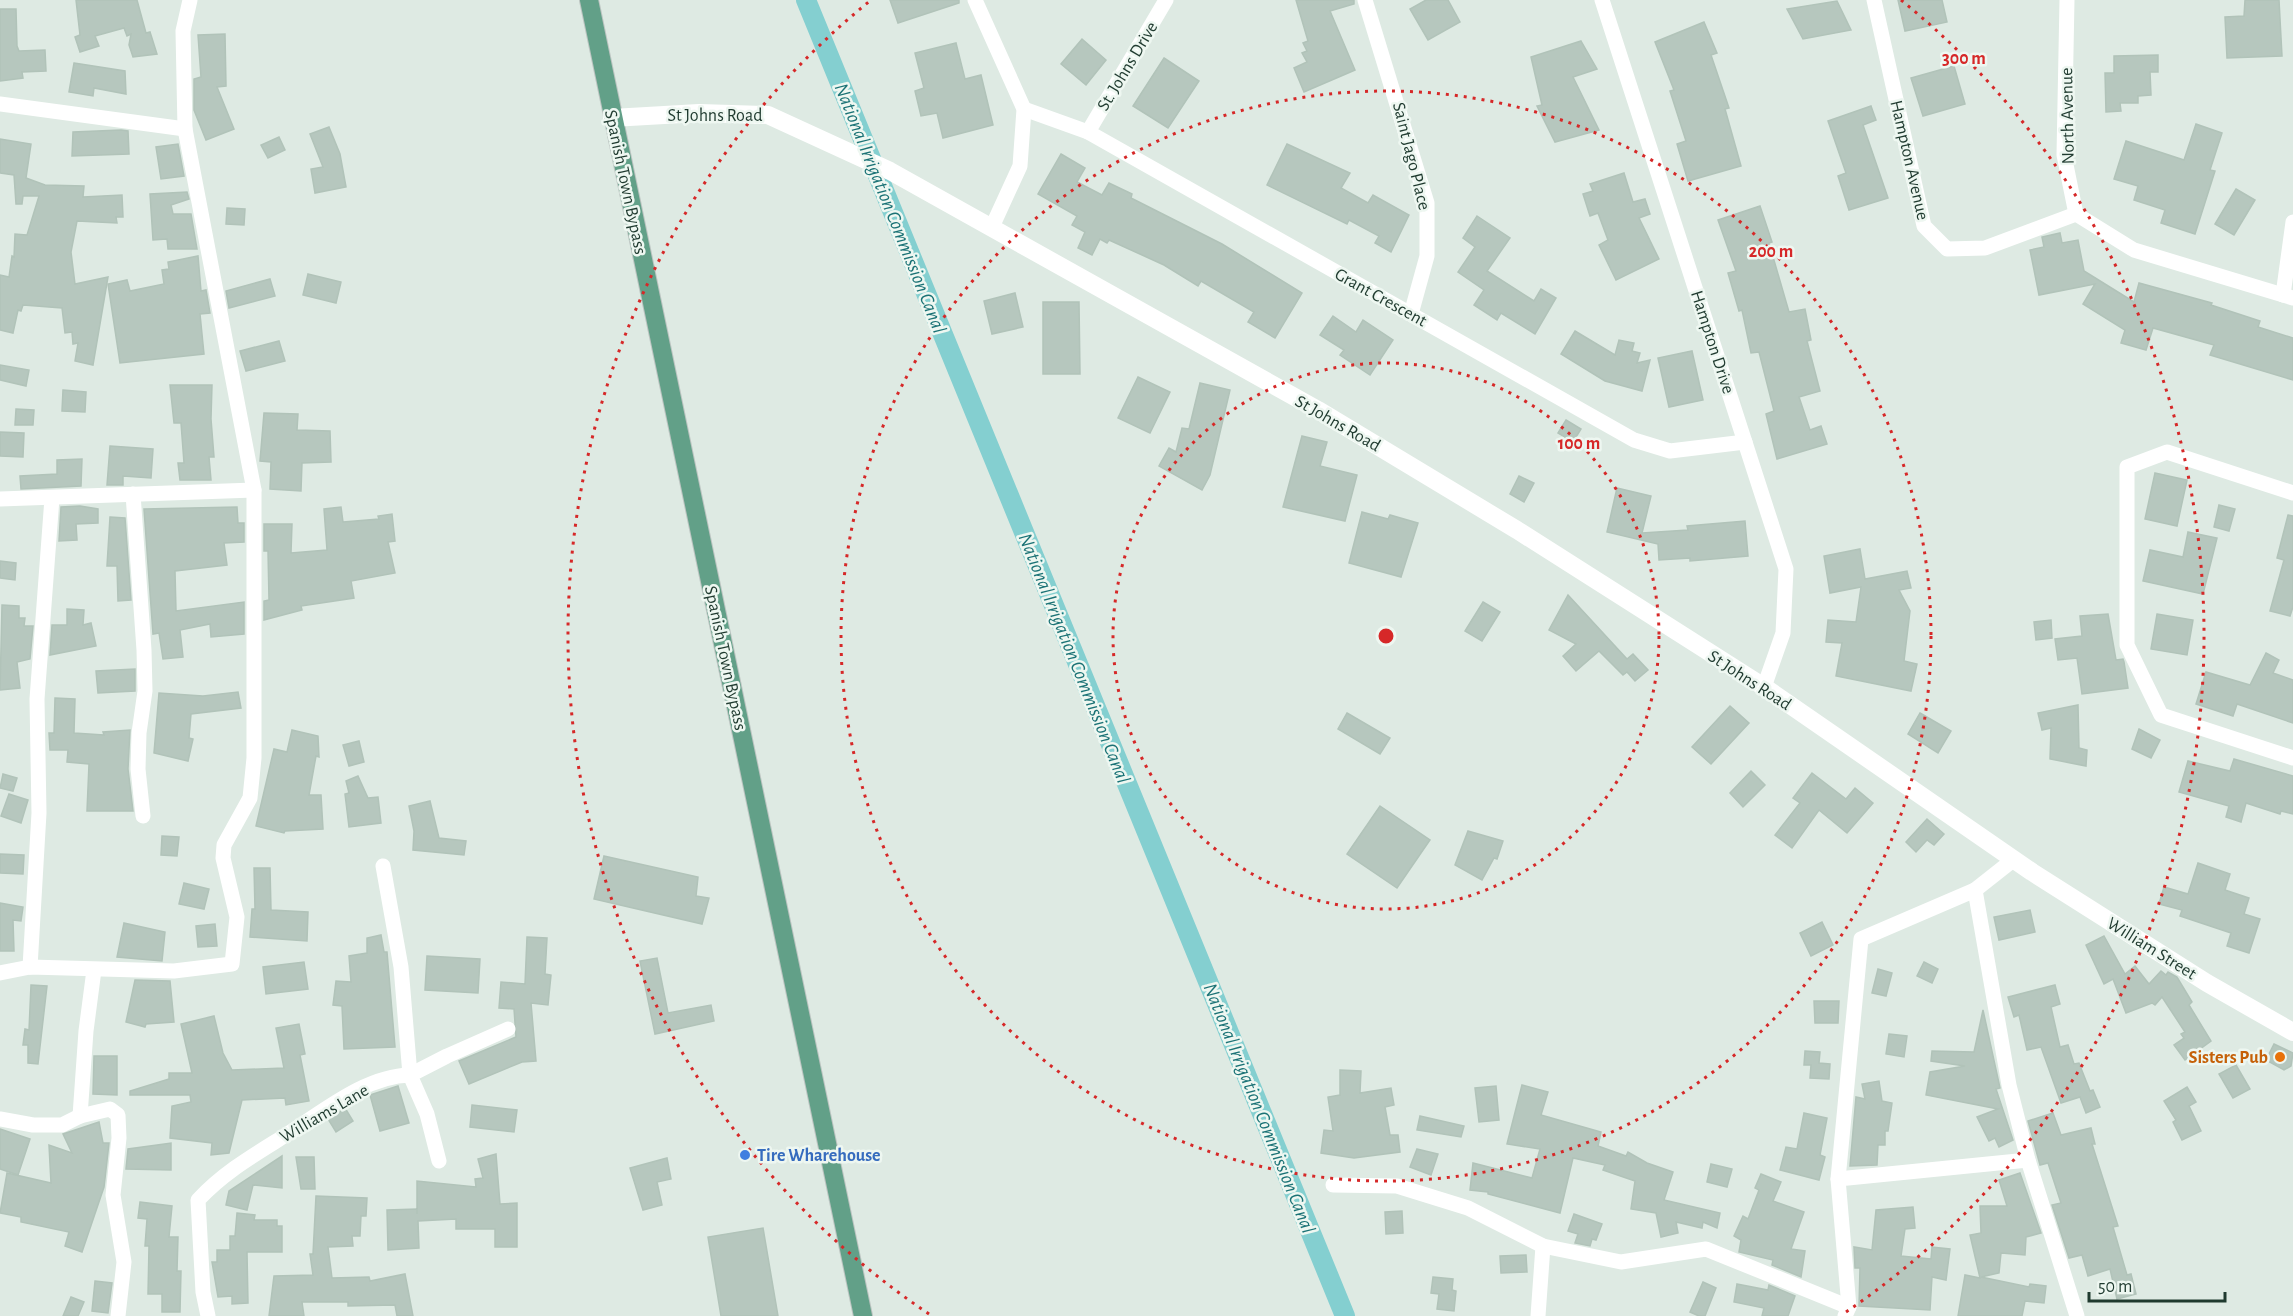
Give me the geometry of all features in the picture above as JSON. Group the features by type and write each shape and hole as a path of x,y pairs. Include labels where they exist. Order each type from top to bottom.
{"main road":[{"name":"Spanish Town Bypass","path":"589,0 863,1316"}],"street":[{"path":"0,973 30,967 174,971 232,964 237,917 223,858 224,845 250,798 254,758 254,490 185,129 183,31 190,0"},
{"path":"975,0 1024,109 1020,166 992,227"},
{"name":"St. Johns Drive","path":"1088,132 1166,0"},
{"name":"Saint Jago Place","path":"1365,0 1427,203 1428,256 1411,314"},
{"name":"Hampton Drive","path":"1602,0 1786,569 1783,633 1764,687"},
{"name":"Hampton Avenue","path":"1874,0 1924,226 1947,249 1985,249 2076,214"},
{"name":"North Avenue","path":"2067,0 2064,155 2076,214"},
{"path":"0,104 185,129"},
{"name":"Grant Crescent","path":"1024,109 1088,132 1634,440 1670,451 1745,442"},
{"name":"St Johns Road","path":"612,118 699,113 768,115 853,152 890,171 1318,410 1517,530 1764,687 2013,860"},
{"path":"2076,214 2134,250 2288,296 2293,222"},
{"path":"2293,493 2167,452 2127,467 2127,645 2161,715 2293,758"},
{"path":"0,499 254,490"},
{"path":"133,494 144,650 145,692 139,733 138,769 143,816"},
{"path":"30,967 39,813 37,699 52,498"},
{"path":"1333,1185 1397,1186 1468,1208 1543,1246 1621,1262 1706,1249 1847,1312 1838,1179 1861,939 1975,890 2013,860"},
{"name":"William Street","path":"2013,860 2207,983 2293,1032"},
{"path":"383,866 401,967 410,1075 427,1114 439,1161"},
{"path":"1975,890 2009,1085 2028,1160 2077,1316"},
{"path":"80,1116 86,1031 94,970"},
{"path":"410,1075 508,1029"},
{"name":"Williams Lane","path":"208,1316 203,1292 198,1200 216,1180 247,1157 319,1112 371,1084 410,1075"},
{"path":"0,1119 33,1125 62,1125 80,1116 110,1109 118,1115 113,1195 124,1262 118,1316"},
{"path":"1838,1179 2028,1160"},
{"path":"1538,1316 1543,1246"}],"building":[{"path":"76,0 137,0 146,33 150,32 157,54 133,57 129,45 131,34 127,36 124,28 95,36 99,46 80,52 75,37 80,35"},
{"path":"890,0 959,0 959,3 898,23"},
{"path":"1296,0 1354,0 1354,4 1330,11 1355,70 1304,92 1294,68 1307,62 1302,53 1307,51 1303,43 1308,41"},
{"path":"1426,0 1448,0 1460,22 1428,40 1410,9"},
{"path":"1898,0 1942,0 1947,22 1905,31"},
{"path":"2245,0 2279,0 2282,56 2227,58 2225,17 2244,16"},
{"path":"1837,1 1851,30 1803,39 1787,9"},
{"path":"0,9 16,9 19,51 45,50 46,71 22,72 23,78 0,81"},
{"path":"1704,22 1717,53 1711,55 1729,108 1725,109 1741,166 1688,181 1677,144 1686,141 1670,91 1674,90 1655,42"},
{"path":"225,34 226,86 217,87 234,129 206,140 194,110 194,79 201,77 198,35"},
{"path":"1082,39 1106,60 1086,85 1061,64"},
{"path":"1581,41 1597,69 1573,77 1599,130 1555,142 1537,106 1542,105 1531,57"},
{"path":"956,43 965,79 981,75 993,125 943,138 937,113 921,116 915,91 924,88 915,53"},
{"path":"2158,55 2158,72 2150,72 2151,95 2138,96 2138,103 2120,103 2121,111 2106,112 2105,73 2114,73 2114,56"},
{"path":"1164,58 1199,81 1168,128 1133,106"},
{"path":"74,63 125,71 126,94 94,88 93,96 69,92"},
{"path":"1954,66 1965,104 1923,116 1911,78"},
{"path":"1871,106 1876,120 1863,125 1888,198 1849,210 1838,176 1846,173 1828,121"},
{"path":"2196,124 2222,133 2210,170 2215,171 2195,234 2161,223 2165,210 2134,200 2138,186 2114,179 2126,141 2184,160"},
{"path":"329,127 340,154 346,187 315,193 311,169 323,167 310,134"},
{"path":"128,131 129,154 72,156 73,132"},
{"path":"279,137 285,150 268,158 261,145"},
{"path":"0,139 31,144 26,178 45,185 84,186 83,197 122,195 123,217 116,217 117,223 77,221 71,252 75,284 108,277 93,365 75,361 78,343 73,344 72,332 65,333 62,308 23,305 21,311 18,310 13,333 0,330 0,275 9,277 12,256 14,257 15,234 27,235 39,196 23,196 22,204 16,204 14,175 0,173"},
{"path":"178,144 184,176 161,179 156,147"},
{"path":"1287,144 1350,173 1341,188 1368,203 1373,195 1409,215 1391,252 1375,243 1379,236 1349,220 1347,224 1267,185"},
{"path":"1061,154 1085,168 1077,182 1102,195 1109,183 1132,194 1131,198 1222,244 1302,293 1275,338 1248,322 1254,312 1201,281 1198,286 1164,265 1109,240 1107,243 1100,239 1092,255 1078,248 1085,232 1072,225 1077,216 1038,194"},
{"path":"1624,173 1633,202 1645,199 1650,214 1639,218 1659,259 1616,280 1599,245 1608,240 1598,213 1590,216 1583,194 1593,191 1590,184"},
{"path":"2236,189 2255,200 2234,235 2215,224"},
{"path":"187,192 189,199 171,205 173,214 191,214 197,249 168,249 167,239 153,240 150,194"},
{"path":"1760,206 1772,242 1769,243 1789,312 1805,309 1811,340 1807,341 1820,391 1799,397 1810,430 1821,426 1827,444 1777,459 1766,414 1774,411 1759,352 1751,353 1742,310 1739,311 1728,273 1736,271 1718,220"},
{"path":"227,208 245,209 244,225 226,224"},
{"path":"1477,216 1510,238 1487,271 1534,301 1541,289 1556,298 1535,334 1501,313 1497,320 1474,305 1484,290 1458,272 1475,247 1463,238"},
{"path":"2060,233 2062,243 2078,240 2084,271 2134,302 2139,283 2212,303 2211,305 2260,321 2258,327 2293,338 2293,380 2210,355 2214,345 2153,328 2146,350 2121,343 2125,330 2083,304 2095,284 2039,295 2030,250 2044,247 2042,237"},
{"path":"198,256 201,291 206,290 210,313 200,314 204,354 120,363 108,284 127,280 130,291 164,284 162,270 169,269 168,262"},
{"path":"308,274 341,282 336,303 303,295"},
{"path":"270,279 275,296 229,308 226,291"},
{"path":"1015,293 1023,327 992,334 984,301"},
{"path":"1043,302 1079,302 1080,374 1043,374"},
{"path":"1333,316 1356,332 1363,320 1393,340 1370,375 1340,355 1344,350 1320,335"},
{"path":"1575,331 1615,355 1619,340 1634,343 1632,351 1640,353 1637,363 1650,360 1642,391 1605,381 1561,354"},
{"path":"279,341 285,361 246,371 240,351"},
{"path":"1692,351 1703,400 1669,407 1658,358"},
{"path":"0,365 29,370 26,386 0,380"},
{"path":"1138,377 1170,392 1150,433 1118,418"},
{"path":"1200,383 1230,390 1210,475 1202,490 1159,466 1169,448 1176,452 1182,428 1189,429"},
{"path":"170,385 212,385 211,419 214,457 209,457 211,480 180,480 178,463 184,463 181,423 174,423"},
{"path":"63,390 86,392 85,412 62,411"},
{"path":"16,409 34,410 33,425 15,425"},
{"path":"264,413 298,414 297,430 330,431 331,462 302,463 301,491 270,489 271,462 260,461"},
{"path":"1566,420 1581,429 1573,442 1558,433"},
{"path":"0,432 24,433 23,457 0,456"},
{"path":"1302,436 1327,442 1320,466 1357,475 1345,521 1283,507"},
{"path":"110,446 153,449 151,478 123,476 123,485 107,485"},
{"path":"82,459 81,486 21,489 20,476 57,474 57,460"},
{"path":"2155,473 2187,480 2177,526 2145,519"},
{"path":"1519,476 1534,483 1524,502 1510,494"},
{"path":"1617,488 1651,496 1642,533 1688,530 1687,526 1745,521 1748,556 1690,561 1690,558 1659,560 1658,544 1607,532"},
{"path":"2219,505 2235,509 2229,531 2214,527"},
{"path":"80,506 98,509 98,523 76,524 77,540 59,541 61,507"},
{"path":"237,507 238,523 244,523 244,542 224,543 227,565 175,571 176,611 244,602 244,634 211,637 210,624 180,630 183,657 163,659 159,633 153,634 144,509"},
{"path":"341,507 343,522 379,519 378,516 392,514 395,541 388,542 395,573 351,581 354,598 301,606 302,610 264,620 264,601 269,600 268,551 264,551 264,524 292,524 291,553 327,550 324,509"},
{"path":"1362,512 1388,519 1390,515 1418,523 1401,577 1349,563"},
{"path":"2288,515 2293,516 2293,607 2290,616 2270,611 2284,560 2277,558"},
{"path":"110,517 125,518 131,600 118,601 117,566 107,566"},
{"path":"2188,532 2217,538 2203,594 2143,581 2150,550 2183,557"},
{"path":"1860,549 1865,579 1907,571 1911,588 1899,590 1910,611 1904,661 1917,664 1911,691 1836,676 1842,643 1826,642 1828,620 1856,622 1861,587 1830,593 1824,556"},
{"path":"0,561 16,563 15,580 0,578"},
{"path":"1568,595 1627,659 1633,654 1648,670 1635,681 1627,672 1623,675 1599,651 1576,671 1563,656 1576,644 1549,630"},
{"path":"1483,602 1500,612 1482,641 1465,631"},
{"path":"2,605 19,606 19,618 25,618 24,626 33,626 30,659 17,662 20,688 0,690"},
{"path":"67,609 84,610 83,625 91,623 96,646 50,655 52,625 67,625"},
{"path":"2108,614 2116,660 2123,659 2128,688 2082,694 2077,658 2058,660 2055,639 2082,636 2080,616"},
{"path":"2157,614 2193,620 2187,655 2151,649"},
{"path":"2051,620 2052,638 2036,640 2034,622"},
{"path":"2266,653 2279,660 2273,673 2293,680 2293,723 2237,704 2233,716 2196,704 2206,672 2250,685"},
{"path":"135,669 135,691 98,693 96,671"},
{"path":"238,692 241,708 191,714 189,738 193,739 188,761 154,753 159,693 203,696"},
{"path":"55,698 75,699 74,733 104,735 103,732 130,730 128,769 133,811 87,811 89,764 67,762 68,750 50,750 49,733 54,733"},
{"path":"2078,705 2079,748 2087,750 2086,766 2050,759 2051,728 2042,730 2038,713"},
{"path":"1730,706 1749,723 1711,764 1692,747"},
{"path":"1347,713 1390,738 1380,754 1338,729"},
{"path":"1920,713 1951,731 1938,753 1908,734"},
{"path":"2139,729 2160,740 2151,758 2132,749"},
{"path":"292,730 318,736 319,757 316,756 309,795 321,795 323,829 285,831 284,833 256,826 274,749 287,752"},
{"path":"359,741 364,762 349,766 343,745"},
{"path":"2234,759 2293,776 2293,814 2281,811 2280,814 2246,803 2241,822 2226,817 2229,806 2179,792 2188,761 2230,771"},
{"path":"1751,771 1765,785 1743,807 1730,793"},
{"path":"1812,773 1846,799 1855,788 1873,803 1847,833 1819,810 1792,848 1775,835 1800,803 1793,798"},
{"path":"3,774 17,778 13,791 0,788"},
{"path":"358,776 368,798 378,797 381,823 349,827 345,794 349,793 346,781"},
{"path":"9,794 28,800 21,823 1,816"},
{"path":"430,801 439,838 466,841 464,855 413,850 414,831 409,806"},
{"path":"1380,806 1430,840 1397,888 1347,854"},
{"path":"1927,819 1944,834 1934,845 1927,840 1916,852 1906,842"},
{"path":"1468,831 1503,841 1497,859 1494,858 1482,880 1455,865"},
{"path":"162,836 179,837 177,856 161,855"},
{"path":"0,854 24,855 23,874 0,873"},
{"path":"604,856 698,877 696,896 709,898 702,924 594,899"},
{"path":"2198,863 2230,874 2225,890 2249,898 2244,914 2260,919 2249,953 2227,946 2231,933 2180,916 2182,910 2159,904 2164,887 2188,894"},
{"path":"254,868 270,868 271,910 308,912 307,941 250,937 252,909 255,909"},
{"path":"184,883 209,889 204,909 179,904"},
{"path":"0,903 23,907 21,921 13,920 14,951 0,951"},
{"path":"2030,910 2035,932 1999,940 1994,917"},
{"path":"1822,922 1833,945 1811,956 1800,933"},
{"path":"124,923 165,932 162,961 117,957"},
{"path":"215,924 217,946 198,947 196,926"},
{"path":"381,935 384,952 387,952 395,1047 344,1049 342,1006 333,1005 336,981 351,982 349,956 367,953 367,938"},
{"path":"2104,936 2125,974 2135,966 2149,984 2161,971 2166,975 2168,972 2177,977 2192,1002 2189,1005 2211,1041 2185,1060 2174,1045 2184,1038 2181,1034 2185,1032 2162,997 2155,1005 2152,1003 2126,1013 2113,979 2104,984 2086,945"},
{"path":"527,937 547,938 545,974 551,975 548,1005 531,1003 536,1061 522,1062 469,1084 459,1061 516,1037 514,1009 499,1008 501,982 525,984"},
{"path":"427,956 480,959 478,993 425,990"},
{"path":"657,958 668,1013 711,1005 714,1021 655,1034 640,961"},
{"path":"304,962 308,989 266,994 263,967"},
{"path":"1924,962 1938,969 1932,983 1917,976"},
{"path":"1878,969 1892,973 1886,996 1872,993"},
{"path":"135,980 170,981 174,1022 146,1024 145,1027 126,1022"},
{"path":"31,985 47,986 38,1064 28,1063 28,1045 23,1045 25,1029 29,1030"},
{"path":"2055,985 2060,1004 2051,1007 2060,1047 2068,1045 2074,1064 2079,1063 2090,1091 2093,1090 2100,1107 2086,1113 2080,1097 2061,1103 2041,1047 2027,1050 2019,1015 2014,1017 2008,997"},
{"path":"1814,1001 1839,1001 1838,1023 1815,1023"},
{"path":"1983,1010 2000,1088 1996,1089 2013,1140 1999,1147 1995,1138 1989,1141 1977,1117 1998,1109 1926,1095 1930,1072 1965,1066 1931,1061 1932,1051 1974,1052"},
{"path":"214,1016 223,1053 232,1070 284,1068 276,1028 299,1024 305,1054 300,1055 309,1101 286,1105 285,1098 242,1100 229,1153 211,1155 212,1143 170,1138 172,1106 191,1102 190,1095 130,1095 130,1091 169,1079 169,1073 192,1073 181,1024"},
{"path":"1889,1034 1907,1036 1904,1057 1886,1054"},
{"name":"Sisters Pub","path":"2274,1044 2293,1053 2291,1066 2284,1070 2266,1060"},
{"path":"1805,1051 1820,1052 1819,1063 1830,1064 1829,1079 1810,1078 1811,1065 1804,1065"},
{"path":"94,1056 117,1056 117,1095 93,1094"},
{"path":"2236,1065 2250,1089 2233,1098 2219,1074"},
{"path":"1340,1070 1361,1071 1360,1093 1391,1088 1394,1105 1385,1107 1390,1135 1398,1135 1400,1152 1354,1158 1321,1153 1324,1130 1333,1131 1328,1097 1340,1095"},
{"path":"1879,1081 1882,1101 1892,1103 1888,1131 1885,1131 1885,1145 1878,1145 1877,1165 1850,1166 1856,1097 1865,1099 1862,1084"},
{"path":"1522,1085 1548,1092 1541,1115 1601,1132 1598,1146 1626,1156 1628,1152 1647,1163 1673,1172 1664,1200 1720,1213 1717,1228 1703,1222 1702,1228 1676,1222 1678,1233 1661,1237 1656,1213 1631,1209 1635,1181 1603,1170 1605,1165 1573,1158 1560,1213 1488,1194 1488,1192 1470,1190 1473,1163 1532,1178 1540,1149 1507,1144"},
{"path":"398,1086 409,1123 380,1131 370,1095"},
{"path":"1496,1086 1499,1120 1479,1122 1475,1088"},
{"path":"2187,1087 2196,1102 2189,1106 2201,1131 2182,1140 2173,1122 2176,1120 2164,1101"},
{"path":"472,1105 517,1110 514,1132 470,1127"},
{"path":"345,1108 353,1121 336,1132 328,1119"},
{"path":"1804,1113 1827,1118 1820,1155 1825,1157 1819,1180 1780,1170 1786,1147 1797,1149"},
{"path":"2053,1113 2061,1135 2091,1128 2095,1144 2092,1144 2118,1226 2113,1227 2127,1275 2131,1274 2136,1294 2117,1299 2110,1269 2088,1276 2082,1255 2069,1258 2052,1205 2061,1203 2048,1163 2040,1165 2028,1121"},
{"path":"1420,1116 1464,1126 1461,1137 1417,1130"},
{"path":"99,1122 103,1143 109,1143 104,1187 82,1252 65,1246 69,1232 21,1222 21,1217 0,1213 7,1173 51,1183 49,1145 72,1153 63,1134"},
{"path":"0,1129 30,1139 18,1175 0,1169"},
{"path":"171,1143 171,1170 126,1169 128,1149"},
{"path":"1417,1149 1438,1154 1431,1175 1410,1167"},
{"path":"496,1154 500,1204 517,1203 517,1247 495,1247 495,1229 456,1229 456,1219 418,1221 419,1248 388,1250 387,1210 417,1209 417,1181 476,1187 475,1179 483,1178 478,1159"},
{"path":"282,1156 282,1188 253,1185 247,1210 226,1205 229,1191"},
{"path":"296,1157 314,1157 315,1189 301,1189"},
{"path":"667,1158 671,1179 657,1182 662,1205 643,1210 630,1168"},
{"path":"1711,1164 1732,1169 1727,1187 1707,1182"},
{"path":"2020,1173 2041,1233 2026,1237 2025,1255 2001,1253 1999,1273 1981,1277 2029,1287 2030,1284 2046,1286 2044,1303 2025,1301 2022,1316 1958,1316 1965,1275 1980,1278 1970,1235 1981,1233 1980,1206 2007,1206 1999,1180"},
{"path":"1761,1174 1781,1182 1773,1201 1804,1212 1791,1249 1805,1251 1801,1277 1772,1265 1773,1260 1739,1252 1741,1240 1734,1236 1743,1216 1748,1219 1759,1190 1755,1188"},
{"path":"316,1196 367,1198 366,1216 361,1216 360,1236 352,1236 353,1246 328,1247 332,1278 369,1277 370,1281 405,1274 413,1316 397,1316 395,1305 348,1306 348,1302 302,1302 304,1316 269,1316 274,1276 313,1275 310,1254 313,1254"},
{"path":"140,1202 172,1206 169,1237 178,1237 177,1271 181,1271 180,1312 162,1312 162,1294 148,1294 149,1246 145,1246 147,1219 138,1218"},
{"path":"1913,1207 1915,1228 1905,1229 1901,1256 1931,1259 1932,1247 1950,1249 1946,1280 1932,1277 1930,1310 1859,1306 1860,1268 1855,1268 1854,1247 1872,1250 1876,1210"},
{"path":"1402,1211 1403,1233 1386,1234 1385,1212"},
{"path":"237,1213 255,1215 254,1220 277,1220 277,1226 282,1226 282,1252 247,1252 248,1303 232,1304 232,1296 218,1297 212,1262 217,1262 217,1250 230,1250 230,1236 235,1236"},
{"path":"1574,1214 1602,1224 1596,1240 1592,1239 1590,1246 1575,1243 1578,1234 1568,1231"},
{"path":"763,1228 778,1316 721,1316 708,1237"},
{"path":"1526,1255 1527,1272 1501,1273 1500,1256"},
{"path":"1433,1277 1453,1279 1452,1290 1456,1291 1454,1311 1437,1309 1439,1294 1431,1293"},
{"path":"95,1281 112,1283 108,1313 92,1311"},
{"path":"1703,1282 1716,1288 1705,1316 1699,1316 1690,1312"},
{"path":"1737,1284 1768,1290 1769,1285 1795,1296 1788,1316 1762,1316 1764,1308 1734,1302"},
{"path":"71,1297 84,1302 78,1316 63,1316"}],"waterway":[{"name":"National Irrigation Commission Canal","path":"806,0 1345,1316"}],"place":[{"name":"Sisters Pub","path":"2280,1057"},
{"name":"Tire Wharehouse","path":"745,1155"}]}
